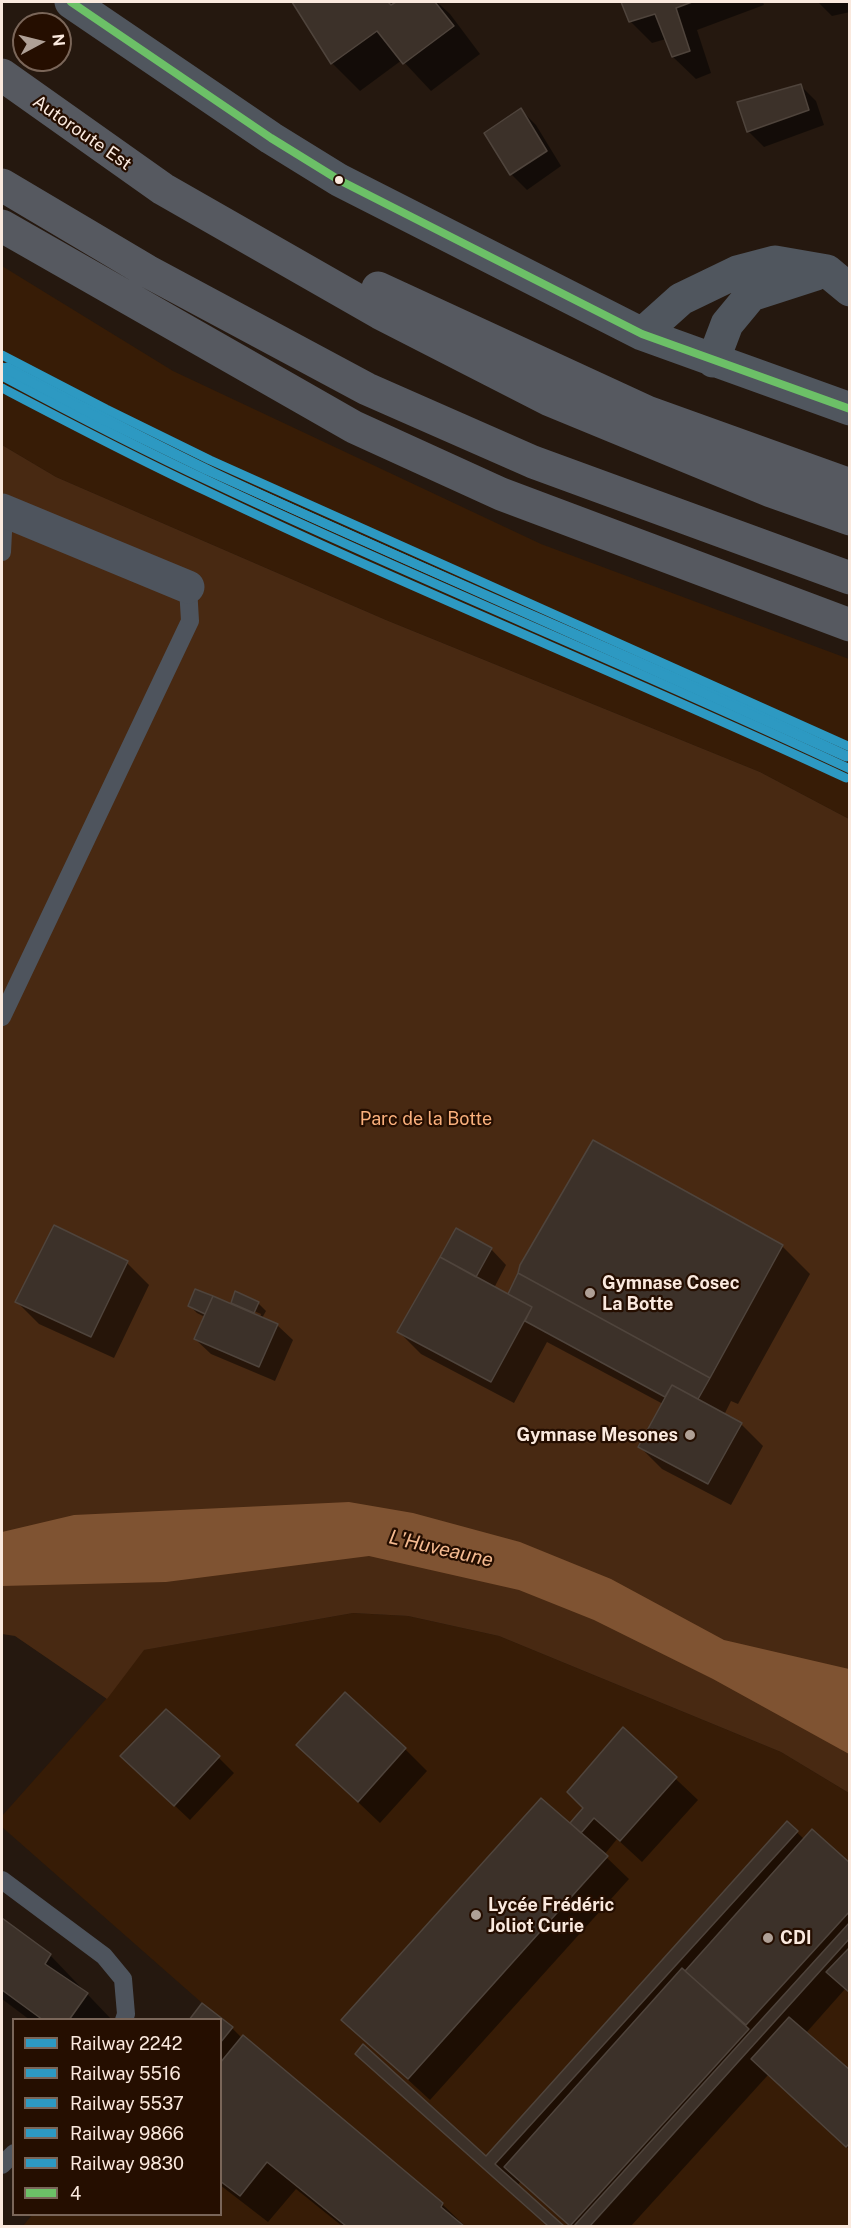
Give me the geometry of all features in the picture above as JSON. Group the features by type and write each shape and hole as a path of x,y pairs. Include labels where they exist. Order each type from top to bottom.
{"highway":[{"name":"Autoroute Est","path":"2,75 163,189"},
{"path":"2,185 147,271 367,389 533,462 849,578"},
{"path":"163,189 647,412 849,485"},
{"path":"163,189 380,313 550,400 771,490 849,519"},
{"path":"2,226 354,427 501,494 849,625"}],"main road":[{"path":"71,2 271,138 339,180 642,334 849,409"},
{"path":"642,334 681,299 737,272 775,262 838,280"},
{"path":"713,361 727,324 750,295 838,280"}],"street":[{"path":"3,511 188,587"}],"lane":[{"path":"2,552 3,511"},
{"path":"2,1017 190,621 188,587"},
{"path":"2,1880 104,1956 123,1979 124,2018"}],"shaded area":[{"path":"2,266 173,371 541,544 849,659 849,819 760,772 386,620 56,477 2,445"},
{"name":"Lycée Frédéric Joliot Curie","path":"353,1613 408,1616 499,1636 781,1752 849,1793 849,2226 23,2226 31,2216 222,2216 222,2018 190,2018 202,2003 2,1827 2,1816 106,1699 143,1650"}],"green space":[{"name":"Parc de la Botte","path":"2,445 56,477 386,620 760,772 849,819 849,1793 781,1752 499,1636 408,1616 353,1613 144,1650 107,1699 15,1636 2,1634"}],"water":[{"name":"L'Huveaune","path":"349,1502 413,1513 520,1542 611,1579 724,1640 849,1669 849,1754 713,1679 594,1620 519,1590 369,1556 166,1582 2,1586 2,1532 74,1515"}],"building":[{"path":"292,2 388,2 391,5 396,2 435,2 454,26 403,64 377,31 331,64"},
{"path":"621,2 692,2 676,8 690,51 672,57 655,14 629,22"},
{"path":"801,84 809,110 747,132 737,102"},
{"path":"521,108 547,151 510,175 484,133"},
{"path":"593,1140 783,1245 710,1378 518,1273 520,1265"},
{"path":"54,1225 128,1261 91,1337 15,1302"},
{"path":"456,1228 492,1248 476,1277 440,1257"},
{"path":"440,1257 532,1307 491,1382 397,1332"},
{"path":"518,1273 710,1378 698,1399 672,1385 665,1397 525,1321 532,1307 508,1294"},
{"path":"195,1289 213,1296 205,1314 188,1306"},
{"path":"235,1291 259,1302 254,1313 231,1303"},
{"path":"213,1296 278,1324 259,1367 194,1339"},
{"name":"Gymnase Mesones","path":"672,1385 742,1423 708,1484 638,1447"},
{"path":"345,1692 406,1748 358,1802 296,1745"},
{"path":"166,1709 220,1756 174,1806 120,1756"},
{"path":"623,1727 677,1777 620,1841 594,1818 581,1833 570,1823 583,1808 567,1792"},
{"path":"541,1798 608,1856 408,2079 341,2020"},
{"path":"787,1821 798,1831 495,2164 564,2226 548,2226 355,2054 363,2044 486,2156"},
{"path":"812,1829 850,1863 850,1911 746,2025 685,1971"},
{"path":"2,1918 51,1954 45,1964 88,1993 70,2018 40,2018 2,1990"},
{"path":"850,1922 850,1938 590,2226 574,2226"},
{"path":"850,1947 850,1993 826,1972"},
{"path":"682,1968 749,2029 570,2226 504,2167"},
{"path":"202,2003 221,2018 191,2018"},
{"path":"789,2017 850,2070 850,2143 846,2147 751,2059"},
{"path":"222,2018 233,2027 222,2041"},
{"path":"243,2035 443,2203 441,2207 464,2226 346,2226 267,2162 240,2196 222,2182 222,2061"}],"rail line":[{"name":"5537","path":"2,355 210,460 850,747"},
{"name":"9830","path":"2,367 206,470 846,757"},
{"name":"9866","path":"7,367 189,460 294,510 850,757"},
{"name":"2242","path":"2,376 158,457 290,519 850,769"},
{"name":"5516","path":"2,388 103,441 285,528 846,778"}],"transit line":[{"name":"4","path":"71,2 271,138 339,180 642,334 850,409"}],"place":[{"name":"Gymnase Cosec La Botte","path":"590,1293"},
{"name":"Gymnase Mesones","path":"690,1435"},
{"name":"Lycée Frédéric Joliot Curie","path":"476,1915"},
{"name":"CDI","path":"768,1938"}]}
